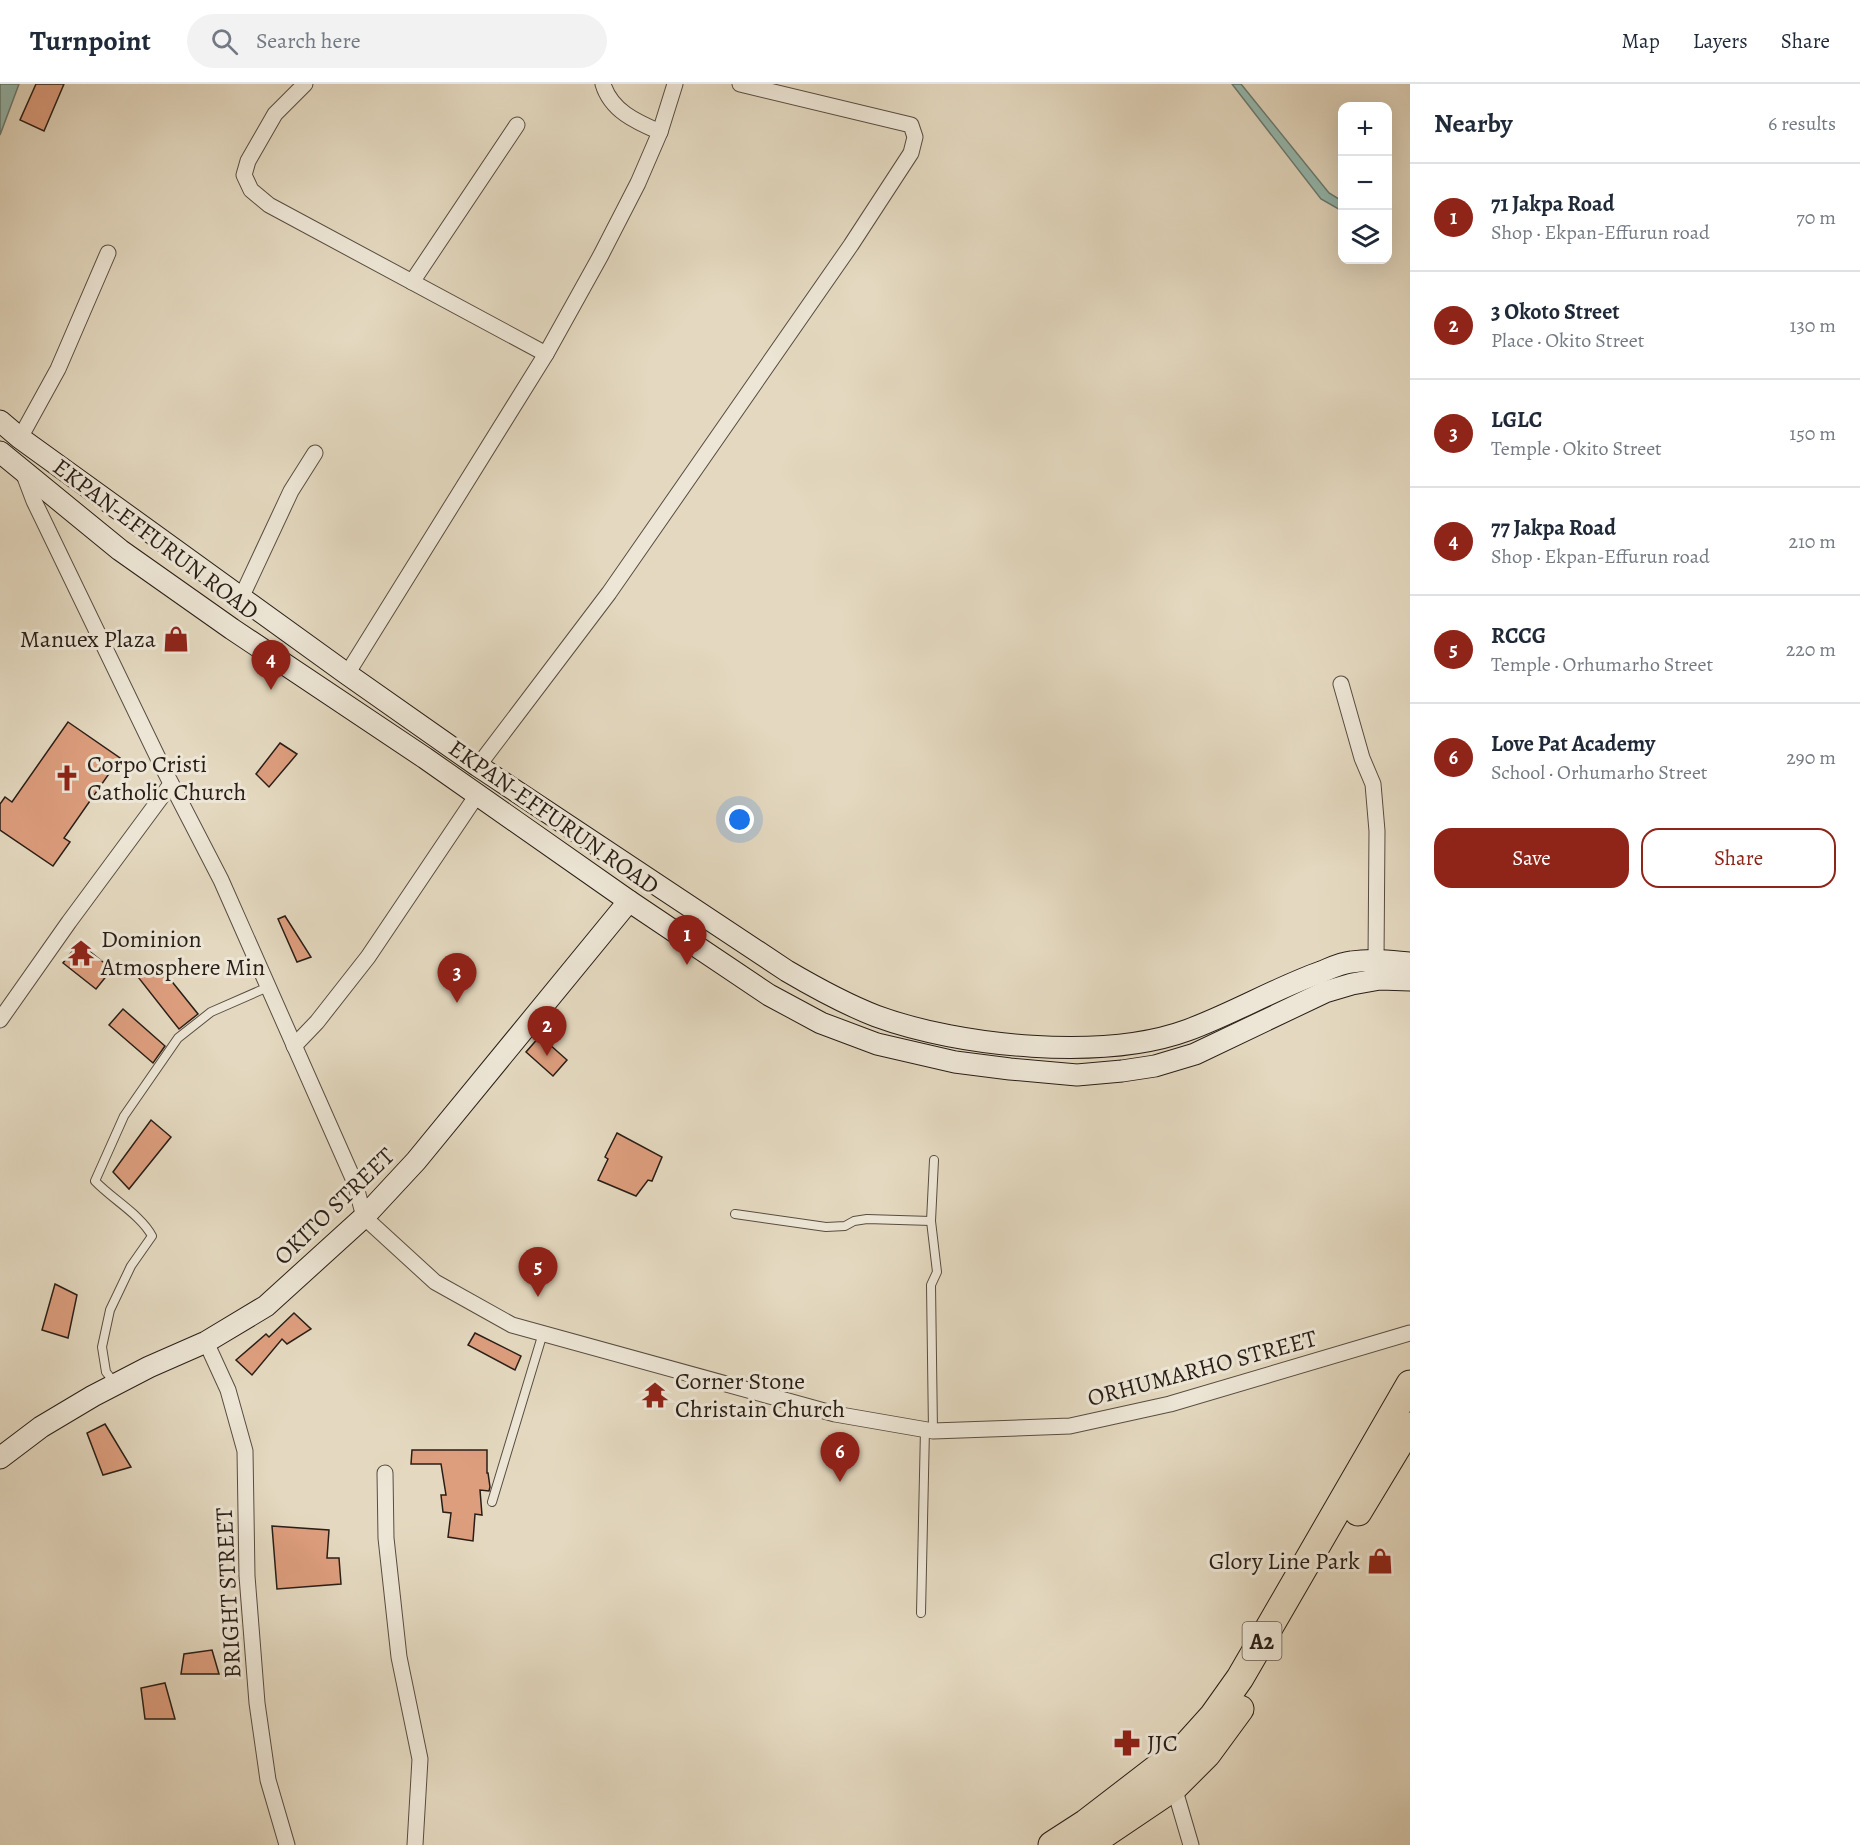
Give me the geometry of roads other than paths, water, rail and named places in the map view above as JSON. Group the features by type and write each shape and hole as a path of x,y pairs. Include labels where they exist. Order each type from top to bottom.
{"highway":[{"name":"A2","path":"1052,1845 1086,1823 1186,1746 1213,1716 1240,1678 1410,1384"},
{"name":"A2","path":"1088,1845 1174,1787 1207,1754 1242,1707 1410,1426"}],"main road":[{"path":"0,421 20,438 241,598 478,766 787,972 830,996 876,1016 925,1032 1016,1045 1111,1046 1151,1041 1179,1033 1307,977 1350,962 1376,960 1410,963"},
{"name":"EKPAN-EFFURUN ROAD","path":"0,452 120,550 232,629 769,995 820,1023 877,1044 955,1062 1010,1070 1077,1075 1155,1066 1195,1054 1324,992 1352,984 1380,979 1410,981"},
{"name":"OKITO STREET","path":"0,1458 41,1427 116,1384 206,1342 266,1306 364,1217 416,1161 629,901"},
{"path":"769,995 787,972"}],"street":[{"path":"305,84 275,114 248,161 244,175 251,190 270,205 546,354"},
{"path":"603,84 605,92 614,105 634,122 660,132"},
{"path":"347,674 546,354 602,255 638,183 660,132 675,84"},
{"path":"478,766 609,593 852,245 911,153 915,137 911,125 740,84"},
{"path":"412,282 517,125"},
{"path":"20,438 58,369 108,253"},
{"path":"241,598 291,491 315,453"},
{"path":"21,469 34,501 171,784 221,880 355,1183 364,1217"},
{"path":"1341,684 1362,758 1373,784 1377,831 1376,960"},
{"path":"0,1020 171,784"},
{"path":"294,1046 317,1022 368,957 477,795"},
{"name":"ORHUMARHO STREET","path":"364,1217 435,1282 512,1325 835,1414 929,1430 1070,1426 1170,1404 1410,1333"},
{"name":"BRIGHT STREET","path":"206,1342 228,1390 245,1450 247,1576 257,1702 268,1780 287,1845"},
{"path":"385,1473 386,1538 399,1657 420,1759 415,1845"},
{"path":"1174,1787 1191,1845"}],"lane":[{"path":"116,1384 106,1372 102,1347 110,1310 127,1275 152,1236 147,1226 107,1194 95,1181 124,1116 178,1038 211,1012 268,987"},
{"path":"921,1613 929,1430 931,1285 937,1272 931,1221 934,1160"},
{"path":"735,1214 826,1227 845,1226 854,1221 867,1219 931,1221"},
{"path":"492,1502 543,1333"}],"water":[{"path":"0,84 19,84 0,135"},
{"path":"1232,84 1241,84 1329,193 1338,199 1338,209 1321,199"}],"place":[{"name":"Manuex Plaza","path":"176,639"},
{"name":"77 Jakpa Road","path":"271,690"},
{"name":"Corpo Cristi Catholic Church","path":"67,778"},
{"name":"Dominion Atmosphere Min","path":"81,953"},
{"name":"71 Jakpa Road","path":"687,965"},
{"name":"LGLC","path":"457,1003"},
{"name":"3 Okoto Street","path":"547,1056"},
{"name":"RCCG","path":"538,1297"},
{"name":"Corner Stone Christain Church","path":"655,1395"},
{"name":"Love Pat Academy","path":"840,1482"},
{"name":"Glory Line Park","path":"1380,1561"},
{"name":"JJC","path":"1127,1743"}]}
